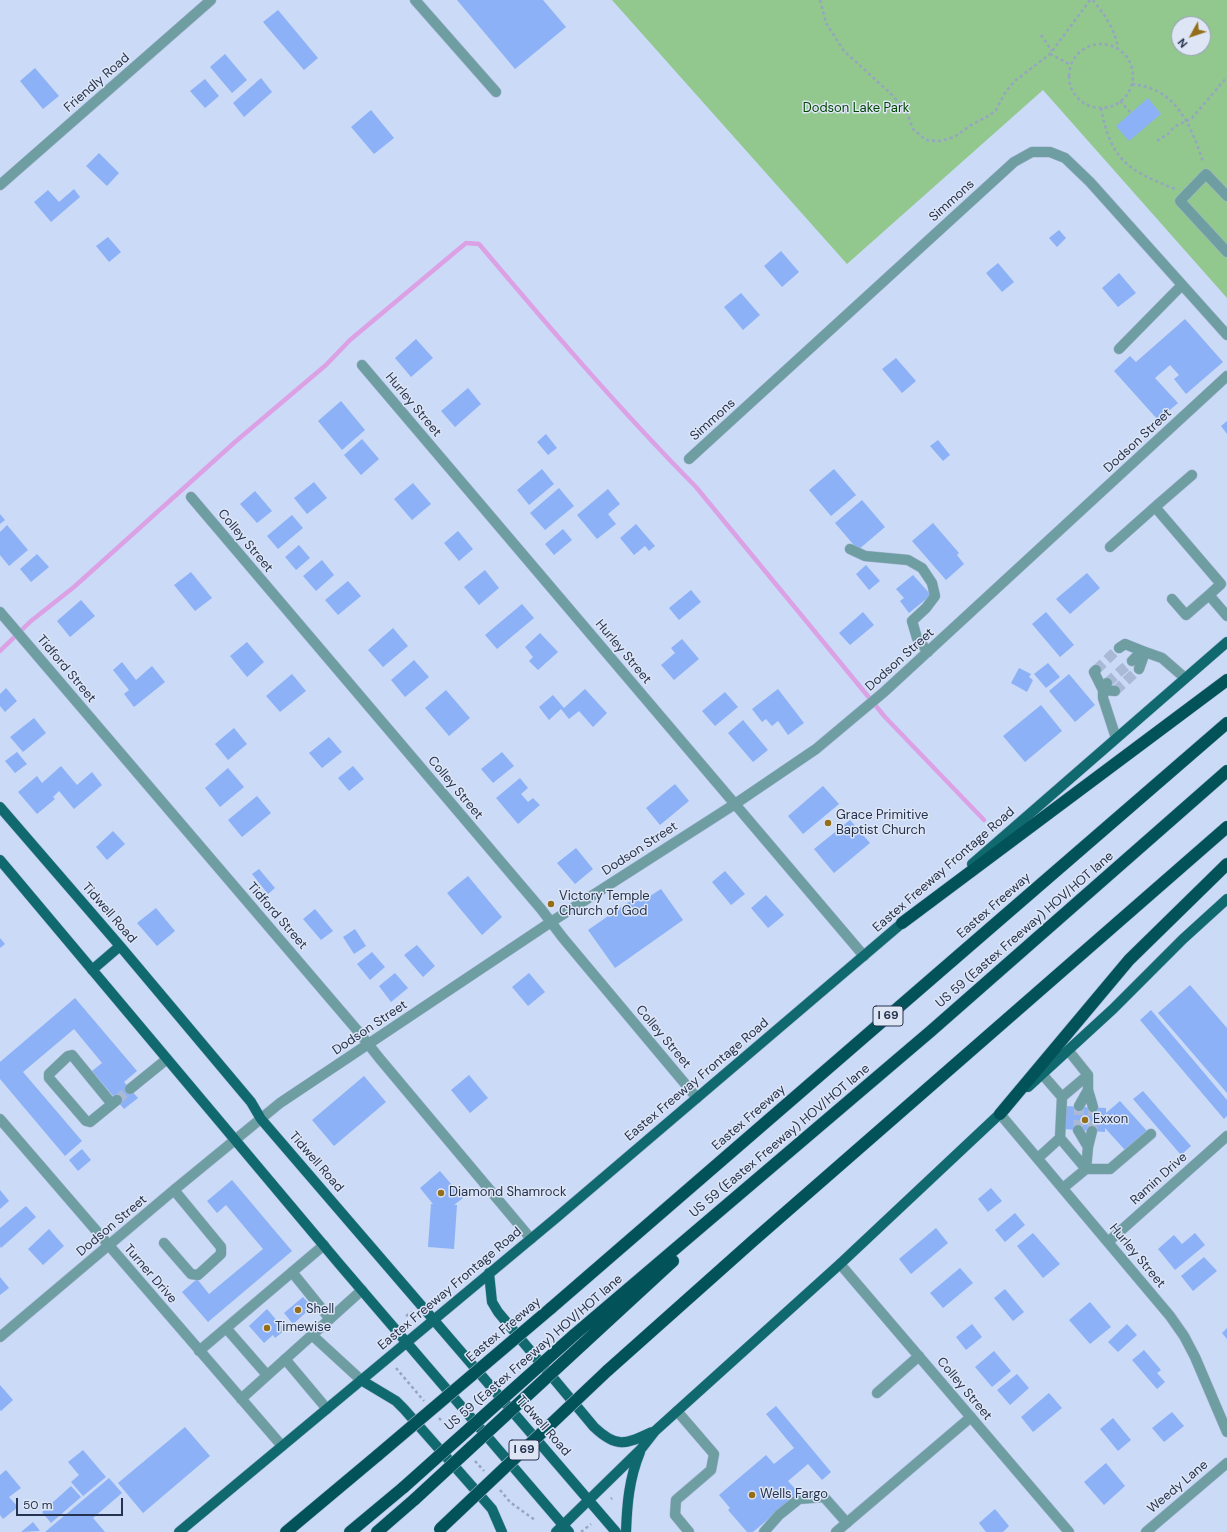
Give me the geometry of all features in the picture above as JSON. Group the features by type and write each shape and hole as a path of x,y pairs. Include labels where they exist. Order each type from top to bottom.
{"highway":[{"path":"902,924 1227,680"},
{"name":"Eastex Freeway","path":"286,1532 550,1309 1227,723"},
{"name":"US 59 (Eastex Freeway) HOV/HOT lane","path":"350,1532 404,1487 574,1335 943,1020 1227,771"},
{"name":"I 69","path":"438,1530 607,1371 760,1234 1227,827"},
{"path":"1000,1114 1129,960 1227,864"},
{"path":"377,1532 415,1499 801,1142"},
{"path":"359,1532 404,1487"},
{"path":"383,1532 415,1499"}],"main road":[{"name":"Eastex Freeway Frontage Road","path":"179,1532 531,1239 1008,834 1227,642"},
{"name":"Tidwell Road","path":"0,807 120,946 251,1102 261,1119 616,1532"},
{"path":"0,860 563,1530 641,1448 655,1431 840,1264 1227,899"},
{"path":"92,970 120,946"},
{"path":"489,1273 492,1302 498,1312 599,1432 613,1442 624,1443 633,1441 655,1431"},
{"path":"361,1380 396,1401 404,1409 492,1509 502,1532"},
{"path":"626,1532 626,1509 630,1486 635,1463 641,1448"}],"street":[{"name":"Friendly Road","path":"0,184 211,0"},
{"path":"415,0 496,92"},
{"name":"Simmons","path":"689,459 1014,162 1032,152 1050,152 1066,158 1090,182 1227,335"},
{"path":"1227,196 1206,174 1180,201 1227,252"},
{"path":"1119,349 1182,285"},
{"name":"Hurley Street","path":"362,365 864,956"},
{"name":"Dodson Street","path":"0,1337 174,1190 280,1103 551,922 735,804 816,748 863,711 884,692 1227,376"},
{"path":"1110,547 1192,475"},
{"name":"Colley Street","path":"191,497 551,922 697,1098"},
{"path":"1155,508 1221,584 1186,615 1172,598"},
{"path":"850,549 865,556 908,560 922,568 932,583 935,596 926,608 912,621 917,638 928,652"},
{"path":"1209,595 1227,616"},
{"name":"Tidford Street","path":"0,612 368,1044 531,1239"},
{"path":"1119,648 1125,644 1162,658 1185,678"},
{"path":"1135,665 1139,654 1145,652"},
{"path":"1096,670 1094,672 1105,687 1115,690"},
{"path":"1105,687 1103,698 1116,738"},
{"path":"1068,1050 1088,1075 1088,1090 1092,1107"},
{"path":"72,1055 115,1102 90,1122 86,1121 49,1078 49,1074 68,1056 72,1055"},
{"path":"130,1089 167,1058"},
{"path":"1042,1074 1062,1097 1060,1138 1086,1169"},
{"path":"1062,1097 1088,1075"},
{"path":"1079,1106 1088,1090"},
{"name":"Hurley Street","path":"1000,1114 1170,1316 1184,1336 1195,1357 1227,1432"},
{"name":"Turner Drive","path":"0,1119 282,1446"},
{"path":"1078,1130 1088,1147"},
{"path":"1086,1169 1088,1147 1092,1131"},
{"path":"1063,1188 1086,1169 1110,1169 1152,1134"},
{"name":"Ramin Drive","path":"1108,1242 1227,1136"},
{"path":"1038,1158 1060,1138"},
{"path":"164,1243 191,1274 198,1274 221,1254 221,1247 174,1190"},
{"path":"200,1351 324,1245"},
{"name":"Colley Street","path":"840,1264 1069,1532"},
{"path":"292,1272 330,1319"},
{"path":"240,1399 362,1290"},
{"path":"226,1328 267,1375"},
{"path":"312,1335 361,1380"},
{"path":"877,1393 919,1356"},
{"path":"285,1359 327,1408"},
{"path":"677,1411 714,1454 711,1470 676,1500 675,1514 689,1532"},
{"path":"836,1532 971,1417"},
{"name":"Weedy Lane","path":"1146,1532 1227,1463"},
{"path":"764,1532 778,1515 799,1499 824,1497 847,1523"}],"path":[{"path":"820,0 826,23 844,51 890,93 906,110 913,129 926,140 940,141 954,137 996,110 1006,91 1016,80 1050,54 1090,0"},
{"path":"1093,0 1107,19 1118,43 1117,49"},
{"path":"1041,35 1052,50"},
{"path":"1096,44 1107,45 1117,49 1126,56 1131,66 1133,77 1132,84 1126,97 1107,108 1096,108 1078,100 1072,92 1069,82 1071,65 1077,54 1086,48 1096,44"},
{"path":"1050,54 1071,65"},
{"path":"1157,141 1168,134 1174,127 1192,118 1227,77"},
{"path":"1132,84 1151,88 1167,98 1184,115 1195,137 1203,162"},
{"path":"1120,101 1131,113"},
{"path":"1101,108 1109,139 1122,160 1137,172 1187,194"},
{"path":"406,1316 414,1311"},
{"path":"582,1532 590,1524"}],"green space":[{"name":"Dodson Lake Park","path":"612,0 1227,0 1227,298 1043,90 847,264"}],"building":[{"path":"457,0 543,0 566,27 515,69"},
{"path":"278,10 318,58 304,70 263,22"},
{"path":"225,54 247,80 232,93 210,67"},
{"path":"35,68 59,96 43,109 20,81"},
{"path":"261,78 272,92 244,117 233,103"},
{"path":"205,79 219,96 205,108 190,91"},
{"path":"1148,98 1161,114 1129,141 1116,126"},
{"path":"371,110 394,138 374,154 351,127"},
{"path":"99,153 119,173 107,186 86,166"},
{"path":"74,189 80,197 51,222 34,202 48,190 59,202"},
{"path":"1059,230 1066,238 1057,247 1049,238"},
{"path":"108,237 121,252 109,262 96,246"},
{"path":"781,251 799,272 782,287 764,266"},
{"path":"998,263 1014,282 1002,292 986,273"},
{"path":"1119,273 1136,293 1118,307 1102,288"},
{"path":"741,293 760,315 743,330 724,307"},
{"path":"1185,319 1223,362 1186,394 1174,379 1179,375 1170,365 1155,378 1178,403 1158,420 1114,371 1130,356 1136,362"},
{"path":"416,339 433,358 411,377 395,358"},
{"path":"896,358 916,381 902,393 882,369"},
{"path":"468,388 481,404 455,427 441,411"},
{"path":"341,401 365,430 342,450 318,421"},
{"path":"1227,421 1227,434 1221,426"},
{"path":"546,434 557,448 548,455 537,442"},
{"path":"362,439 379,459 361,475 344,455"},
{"path":"938,440 950,455 943,461 930,446"},
{"path":"542,469 554,484 529,505 517,490"},
{"path":"834,469 856,495 831,516 809,490"},
{"path":"314,482 327,498 307,514 294,498"},
{"path":"413,483 431,504 412,520 394,499"},
{"path":"559,488 574,506 545,530 530,513"},
{"path":"608,489 620,504 608,514 616,524 597,539 577,515"},
{"path":"255,491 272,511 257,523 240,504"},
{"path":"862,500 885,527 858,550 835,523"},
{"path":"0,514 5,520 0,524"},
{"path":"292,515 303,528 278,549 267,536"},
{"path":"933,523 959,553 957,555 964,564 946,580 912,541"},
{"path":"636,524 655,546 649,551 645,546 634,555 620,538"},
{"path":"7,525 28,550 9,566 0,555 0,532"},
{"path":"563,529 572,540 554,555 545,544"},
{"path":"458,531 473,549 459,561 444,543"},
{"path":"299,545 310,558 296,570 285,557"},
{"path":"37,554 49,567 31,582 20,569"},
{"path":"322,560 334,575 316,591 303,576"},
{"path":"866,565 880,581 869,590 856,574"},
{"path":"485,570 499,588 479,605 464,587"},
{"path":"191,572 212,598 195,611 174,585"},
{"path":"1087,573 1100,588 1070,614 1056,599"},
{"path":"913,575 931,595 909,613 900,601 904,598 896,589"},
{"path":"348,581 361,596 338,615 325,600"},
{"path":"691,590 701,602 679,620 669,608"},
{"path":"81,600 95,616 70,637 57,621"},
{"path":"522,604 534,618 497,649 485,635"},
{"path":"863,612 874,625 850,645 839,633"},
{"path":"1046,612 1074,645 1060,657 1032,624"},
{"path":"393,628 408,646 383,667 368,650"},
{"path":"540,633 558,652 538,670 529,661 533,657 525,647"},
{"path":"682,639 699,659 674,680 661,665 675,653 671,648"},
{"path":"247,642 264,662 247,677 230,656"},
{"path":"414,660 429,677 405,697 391,680"},
{"path":"122,662 136,680 152,666 165,682 134,707 124,694 129,690 113,670"},
{"path":"1048,663 1060,677 1046,688 1034,674"},
{"path":"1019,668 1031,674 1029,677 1033,680 1027,692 1011,683"},
{"path":"292,674 306,691 280,712 266,696"},
{"path":"1069,674 1095,705 1075,722 1049,691"},
{"path":"6,688 17,701 5,712 0,706 0,694"},
{"path":"585,689 607,713 593,727 579,711 569,719 561,709 549,720 539,707 553,695 564,708"},
{"path":"778,689 804,723 788,735 778,721 772,726 766,719 762,722 752,709"},
{"path":"446,690 470,718 449,736 425,708"},
{"path":"725,692 738,707 715,726 702,711"},
{"path":"1041,705 1062,731 1025,762 1003,736"},
{"path":"34,718 46,733 23,752 10,737"},
{"path":"743,720 768,750 753,762 728,733"},
{"path":"234,728 247,744 228,760 215,744"},
{"path":"329,737 342,752 322,768 309,753"},
{"path":"17,752 27,764 15,773 5,761"},
{"path":"502,752 514,766 493,783 481,769"},
{"path":"61,766 77,785 92,772 102,785 74,809 59,791 53,797 55,799 37,814 18,792 37,776 42,783"},
{"path":"353,766 364,779 349,791 338,778"},
{"path":"228,768 244,787 220,807 205,788"},
{"path":"520,778 528,788 521,794 528,802 533,798 540,805 518,824 496,798"},
{"path":"675,784 689,801 660,825 646,808"},
{"path":"823,786 839,804 803,834 788,816"},
{"path":"257,796 271,813 242,837 228,820"},
{"path":"850,820 870,843 834,873 814,849"},
{"path":"113,831 125,844 107,860 96,847"},
{"path":"576,848 593,869 575,884 557,863"},
{"path":"259,869 275,888 268,894 252,874"},
{"path":"725,871 745,894 731,905 712,882"},
{"path":"468,876 502,917 482,935 447,893"},
{"path":"661,889 683,920 615,968 588,930 643,892 647,898"},
{"path":"766,895 784,915 768,928 751,908"},
{"path":"156,908 175,931 157,946 137,923"},
{"path":"315,909 333,931 321,940 303,919"},
{"path":"355,929 366,946 354,954 343,937"},
{"path":"0,938 5,944 0,948"},
{"path":"417,945 435,966 423,977 404,955"},
{"path":"372,952 385,967 370,980 357,964"},
{"path":"395,973 408,988 391,1002 379,986"},
{"path":"529,973 545,992 528,1006 512,987"},
{"path":"1190,985 1227,1028 1227,1093 1158,1013"},
{"path":"75,998 137,1071 124,1082 138,1098 124,1109 92,1071 102,1063 74,1029 23,1072 82,1141 65,1156 0,1079 0,1062"},
{"path":"1151,1010 1227,1100 1227,1116 1224,1119 1140,1020"},
{"path":"469,1075 488,1098 470,1113 451,1090"},
{"path":"364,1076 386,1102 334,1146 312,1120"},
{"path":"1143,1091 1191,1146 1181,1155 1133,1099"},
{"path":"1120,1101 1147,1131 1125,1150 1105,1128 1105,1132 1064,1129 1065,1106 1106,1108 1106,1113"},
{"path":"82,1149 91,1160 78,1171 69,1160"},
{"path":"440,1171 463,1198 454,1205 457,1205 454,1249 428,1247 431,1204 433,1204 420,1188"},
{"path":"232,1180 292,1251 208,1322 182,1292 197,1279 209,1294 263,1249 226,1205 217,1213 207,1201"},
{"path":"991,1188 1002,1201 988,1212 978,1199"},
{"path":"0,1190 9,1201 0,1209"},
{"path":"26,1206 36,1217 1,1248 0,1228"},
{"path":"1015,1213 1025,1225 1005,1242 995,1230"},
{"path":"936,1228 948,1243 911,1274 899,1259"},
{"path":"49,1229 64,1246 43,1265 28,1249"},
{"path":"1033,1233 1060,1264 1043,1278 1017,1246"},
{"path":"1195,1233 1205,1245 1175,1270 1158,1249 1174,1235 1182,1244"},
{"path":"1204,1257 1217,1271 1193,1291 1181,1276"},
{"path":"960,1268 973,1283 943,1308 930,1293"},
{"path":"0,1277 9,1288 0,1295"},
{"path":"1005,1289 1024,1312 1013,1321 994,1298"},
{"name":"Shell","path":"303,1297 312,1307 293,1324 284,1313"},
{"path":"1090,1302 1111,1327 1090,1344 1069,1320"},
{"name":"Timewise","path":"267,1309 285,1330 275,1338 273,1335 264,1343 249,1326"},
{"path":"972,1324 982,1337 966,1350 956,1337"},
{"path":"1127,1324 1137,1335 1118,1352 1108,1342"},
{"path":"1227,1328 1227,1339 1222,1333"},
{"path":"1144,1350 1161,1370 1157,1373 1165,1382 1157,1389 1132,1360"},
{"path":"994,1351 1011,1371 992,1387 975,1367"},
{"path":"1017,1374 1029,1388 1010,1405 997,1390"},
{"path":"0,1385 13,1400 1,1411 0,1410"},
{"path":"1049,1393 1062,1408 1033,1432 1021,1417"},
{"path":"776,1406 831,1472 822,1480 808,1464 788,1481 799,1493 753,1532 747,1532 728,1510 730,1508 719,1495 766,1455 774,1464 794,1448 766,1414"},
{"path":"1172,1412 1184,1426 1164,1442 1152,1428"},
{"path":"1113,1418 1131,1440 1118,1451 1100,1429"},
{"path":"185,1427 210,1456 143,1513 118,1483"},
{"path":"83,1450 106,1477 83,1496 71,1482 79,1475 68,1462"},
{"path":"1106,1463 1125,1486 1104,1505 1084,1482"},
{"path":"6,1470 21,1488 9,1497 18,1507 3,1519 0,1515 0,1475"},
{"path":"109,1478 122,1493 93,1518 105,1532 45,1532"},
{"path":"71,1486 81,1497 51,1523 42,1512"},
{"path":"995,1509 1009,1526 1003,1532 986,1532 979,1523"},
{"path":"33,1522 40,1531 21,1532"}],"waterway":[{"path":"0,651 31,621 74,587 235,442 326,365 350,340 466,243 479,244 612,398 696,487 885,717 984,820"}],"tunnel":[{"path":"1096,670 1119,648"},
{"path":"1107,683 1132,661"},
{"path":"1115,691 1139,669"},
{"path":"117,1100 130,1089"},
{"path":"1078,1130 1079,1106"},
{"path":"1092,1131 1093,1107"}],"place":[{"name":"Grace Primitive Baptist Church","path":"828,823"},
{"name":"Victory Temple Church of God","path":"551,904"},
{"name":"Exxon","path":"1085,1120"},
{"name":"Diamond Shamrock","path":"441,1193"},
{"name":"Shell","path":"298,1310"},
{"name":"Timewise","path":"267,1328"},
{"name":"Wells Fargo","path":"752,1495"}]}
